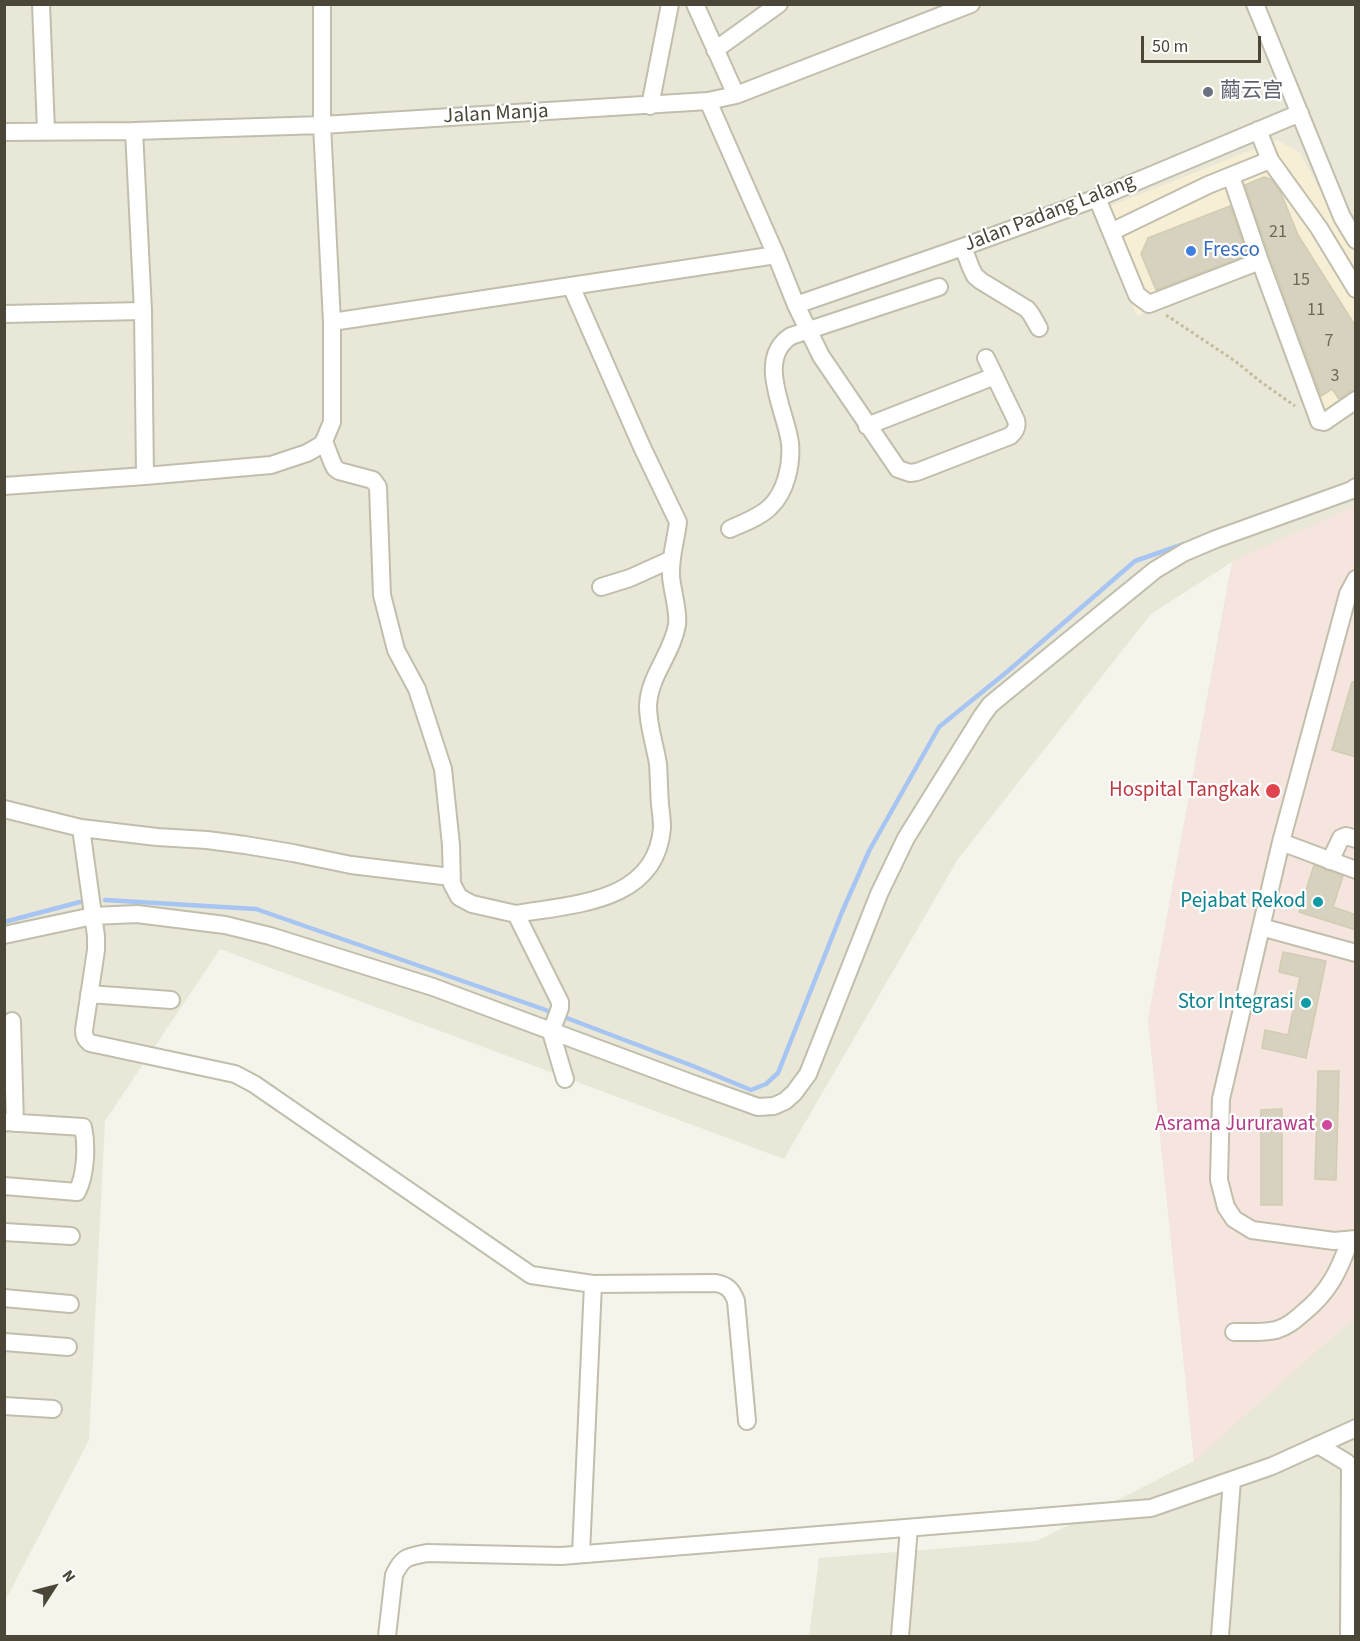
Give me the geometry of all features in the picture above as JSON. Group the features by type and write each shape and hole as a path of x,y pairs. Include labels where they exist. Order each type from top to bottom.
{"street":[{"path":"41,4 46,131"},
{"path":"4,486 271,465 307,453 324,441 332,422 332,322 322,125 322,4"},
{"path":"650,106 670,4"},
{"path":"695,4 736,95"},
{"path":"715,50 779,4"},
{"name":"Jalan Manja","path":"4,132 134,131 322,125 708,101 736,95 934,11 971,4"},
{"path":"1256,4 1342,217 1356,240"},
{"path":"1264,25 1268,4"},
{"path":"708,101 820,356 898,469 910,473 1014,433 1017,424 986,358"},
{"name":"Jalan Padang Lalang","path":"796,305 1097,198 1300,113"},
{"path":"1258,130 1270,160 1319,228 1356,289"},
{"path":"134,131 143,310 145,476"},
{"path":"1111,232 1208,185 1270,160"},
{"path":"1231,176 1319,421 1324,422 1356,400"},
{"path":"1097,198 1137,296 1149,304 1260,261"},
{"path":"963,247 975,276 1029,311 1039,328"},
{"path":"332,322 776,255"},
{"path":"324,441 334,468 373,480 378,487 382,595 396,650 417,689 443,769 451,845 452,884 459,897 472,904 516,914 601,898 637,881 650,866 657,850 662,827 657,763 648,706 651,687 674,636 677,624 671,576 678,522 642,447 571,286"},
{"path":"730,529 765,512 782,492 790,459 790,444 778,400 773,365 778,348 783,341 791,336 939,287"},
{"path":"4,314 143,310"},
{"path":"867,426 995,376"},
{"path":"4,935 93,916 137,915 225,925 300,945 433,987 552,1029 758,1107 774,1106 785,1101 794,1093 808,1074 879,894 906,838 990,705 1155,570 1185,552 1356,487"},
{"path":"601,587 630,578 672,559"},
{"path":"1234,1332 1274,1330 1292,1323 1317,1303 1332,1283 1353,1240 1335,1241 1252,1230 1234,1218 1226,1208 1219,1180 1221,1099 1281,842 1348,594 1356,579"},
{"path":"4,809 81,828 207,840 293,853 351,865 452,877"},
{"path":"81,828 96,936 84,1035 86,1040 235,1074 265,1091 531,1275 593,1284 716,1283 729,1288 736,1301 747,1421"},
{"path":"1330,861 1341,838 1346,836 1356,839"},
{"path":"1281,842 1356,870"},
{"path":"516,914 560,1002 552,1029 565,1079"},
{"path":"1261,927 1356,953"},
{"path":"89,994 171,1000"},
{"path":"4,1186 77,1192 82,1184 86,1139 83,1127 10,1122 12,1021"},
{"path":"4,1232 71,1236"},
{"path":"581,1554 593,1284"},
{"path":"4,1298 70,1304"},
{"path":"4,1342 68,1347"},
{"path":"4,1406 53,1409"},
{"path":"387,1636 394,1575 406,1557 428,1553 561,1556 1151,1508 1272,1466 1356,1428"},
{"path":"1318,1444 1350,1466 1349,1636"},
{"path":"1220,1636 1232,1480"},
{"path":"900,1636 909,1528"}],"path":[{"path":"1149,304 1235,361 1261,382 1319,421"}],"shaded area":[{"path":"5,5 1355,5 1355,1636 809,1636 819,1558 1037,1541 1194,1461 1148,1020 1232,562 1151,614 958,859 784,1159 220,949 105,1121 89,1440 5,1601"},
{"path":"1277,140 1300,153 1355,254 1355,404 1315,430 1258,270 1137,316 1095,212"},
{"name":"Hospital Tangkak","path":"1355,506 1355,1317 1194,1461 1148,1020 1233,561"}],"building":[{"path":"1264,177 1271,179 1281,193 1298,235 1356,327 1356,390 1350,391 1339,399 1332,389 1321,396 1245,185"},
{"path":"1230,206 1247,255 1156,290 1141,254 1148,238"},
{"path":"1352,682 1356,682 1356,757 1332,750"},
{"name":"Pejabat Rekod","path":"1314,865 1343,876 1333,907 1356,915 1356,930 1299,912"},
{"name":"Stor Integrasi","path":"1283,952 1326,961 1306,1058 1262,1048 1265,1030 1288,1035 1300,977 1279,972"},
{"name":"Asrama Jururawat","path":"1318,1071 1339,1071 1336,1180 1315,1179"},
{"name":"Asrama Jururawat","path":"1282,1109 1282,1205 1261,1205 1261,1110"}],"waterway":[{"path":"105,900 256,909 543,1009 751,1090 766,1084 778,1073 842,912 869,851 939,727 1008,671 1135,561 1184,544"},
{"path":"4,922 80,902"}],"place":[{"name":"繭云宫","path":"1208,92"},
{"name":"Fresco","path":"1191,251"},
{"name":"Hospital Tangkak","path":"1273,791"},
{"name":"Pejabat Rekod","path":"1318,902"},
{"name":"Stor Integrasi","path":"1306,1003"},
{"name":"Asrama Jururawat","path":"1327,1125"}]}
